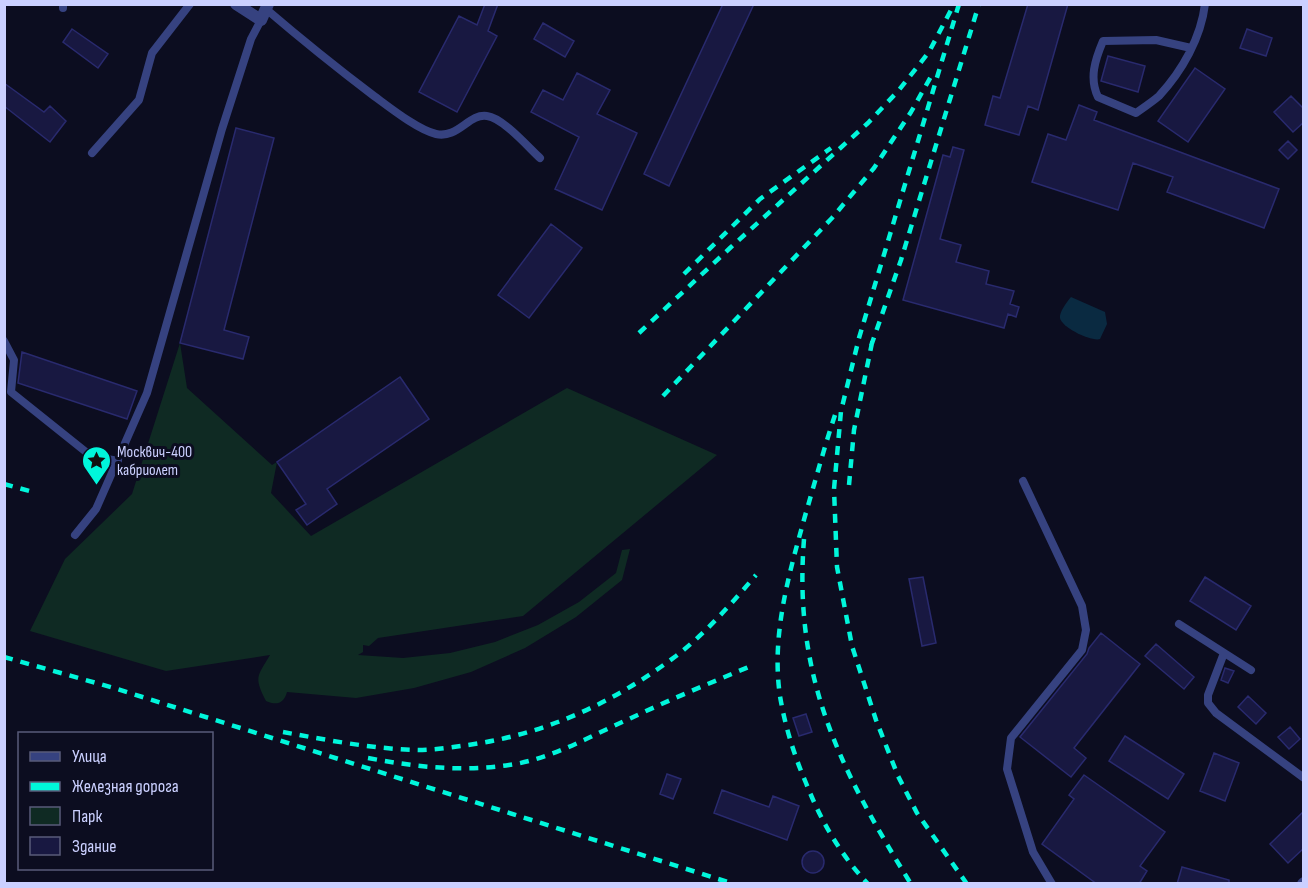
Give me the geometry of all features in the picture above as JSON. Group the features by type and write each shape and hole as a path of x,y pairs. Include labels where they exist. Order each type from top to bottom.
{"street":[{"path":"236,4 265,11"}],"lane":[{"path":"92,153 139,99 152,53 190,4"},
{"path":"1191,48 1156,40 1103,41 1096,58 1092,85 1098,97 1136,113 1158,97 1178,70 1191,48 1203,24 1205,4"},
{"path":"75,535 96,509 147,393 222,129 251,39 265,11 402,117 436,134 448,134 459,130 474,118 486,115 498,120 540,158"},
{"path":"4,341 14,360 11,392 91,456 118,461"},
{"path":"1023,482 1082,606 1086,630 1082,650 1011,738 1008,759 1007,770 1033,852 1052,884"},
{"path":"1179,624 1251,670"},
{"path":"1224,653 1208,695 1208,703 1216,713 1304,778"}],"green space":[{"path":"180,343 187,388 272,465 277,462 271,493 311,536 567,388 717,455 523,616 378,638 369,646 363,645 363,652 358,655 403,658 450,653 495,642 538,625 579,602 616,573 622,550 630,549 622,580 576,617 525,648 471,672 414,688 356,698 287,692 282,701 274,703 266,701 258,681 260,672 270,655 166,671 30,631 65,559 132,494"}],"water":[{"path":"1071,297 1105,312 1107,324 1100,339 1078,333 1062,322 1061,313"}],"building":[{"path":"485,4 498,4 488,31 497,36 457,112 419,92 459,16 477,25"},
{"path":"723,4 754,4 669,186 644,174"},
{"path":"1028,4 1068,4 1038,110 1028,106 1019,135 985,125 993,96 1000,98"},
{"path":"543,23 574,41 565,57 534,39"},
{"path":"72,29 108,54 98,68 63,42"},
{"path":"1247,29 1272,38 1266,56 1240,48"},
{"path":"1108,56 1145,66 1138,92 1101,81"},
{"path":"1195,68 1225,89 1188,142 1158,121"},
{"path":"577,73 610,90 597,114 637,133 602,210 555,189 579,137 531,112 543,90 563,100"},
{"path":"4,83 44,112 50,106 66,121 50,142 4,106"},
{"path":"1291,96 1304,109 1304,122 1293,132 1274,112"},
{"path":"1079,105 1097,112 1094,120 1279,189 1264,228 1167,192 1173,177 1133,163 1118,210 1032,182 1048,134 1066,140"},
{"path":"236,128 274,138 224,330 249,337 243,359 180,343"},
{"path":"1288,141 1297,150 1288,159 1279,150"},
{"path":"953,147 964,150 940,239 961,245 956,262 989,271 986,284 1014,291 1010,304 1019,307 1016,317 1008,314 1004,328 903,300 943,155 950,157"},
{"path":"551,224 582,248 529,318 498,295"},
{"path":"22,352 137,391 127,419 18,383"},
{"path":"400,377 429,419 327,489 337,504 307,525 296,510 306,504 277,462"},
{"path":"923,577 936,643 922,646 909,579"},
{"path":"1205,577 1251,606 1236,630 1190,601"},
{"path":"1101,633 1140,664 1074,748 1086,758 1071,777 1020,737 1087,654"},
{"path":"1156,644 1194,677 1184,689 1145,656"},
{"path":"1225,668 1234,671 1228,683 1221,680"},
{"path":"1248,696 1266,713 1256,724 1238,707"},
{"path":"806,714 812,732 799,736 793,718"},
{"path":"1290,727 1300,739 1289,749 1278,737"},
{"path":"1125,736 1184,774 1168,799 1109,761"},
{"path":"1214,753 1239,763 1225,801 1200,791"},
{"path":"667,774 681,779 673,799 660,794"},
{"path":"1084,775 1165,832 1140,866 1147,871 1139,884 1097,884 1042,844 1074,799 1069,795"},
{"path":"722,790 769,807 773,796 799,806 787,840 714,813"},
{"path":"1304,811 1304,848 1288,863 1270,844"},
{"path":"813,851 823,858 824,862 817,872 813,873 803,866 802,862 809,852"},
{"path":"1182,867 1229,880 1229,884 1177,884"}],"railway":[{"path":"959,4 859,338 841,411 834,489 837,567 852,646 876,720 898,776 917,813 967,884"},
{"path":"871,346 901,260 979,4"},
{"path":"639,333 868,123 899,90 929,52 951,10"},
{"path":"663,396 832,218 874,168 911,112 933,73"},
{"path":"684,274 760,199 831,148"},
{"path":"849,485 854,430 873,338"},
{"path":"835,415 788,582 780,628 778,673 787,729 812,797 840,849 868,884"},
{"path":"4,484 33,492"},
{"path":"804,539 803,589 806,635 814,679 843,761 863,801 911,884"},
{"path":"283,732 367,746 424,750 468,745 525,733 578,714 652,673 708,628 756,575"},
{"path":"4,657 114,688 734,884"},
{"path":"368,758 421,766 456,768 491,767 525,762 570,746 751,666"}],"place":[{"name":"Москвич-400 кабриолет","path":"96,486"}]}
